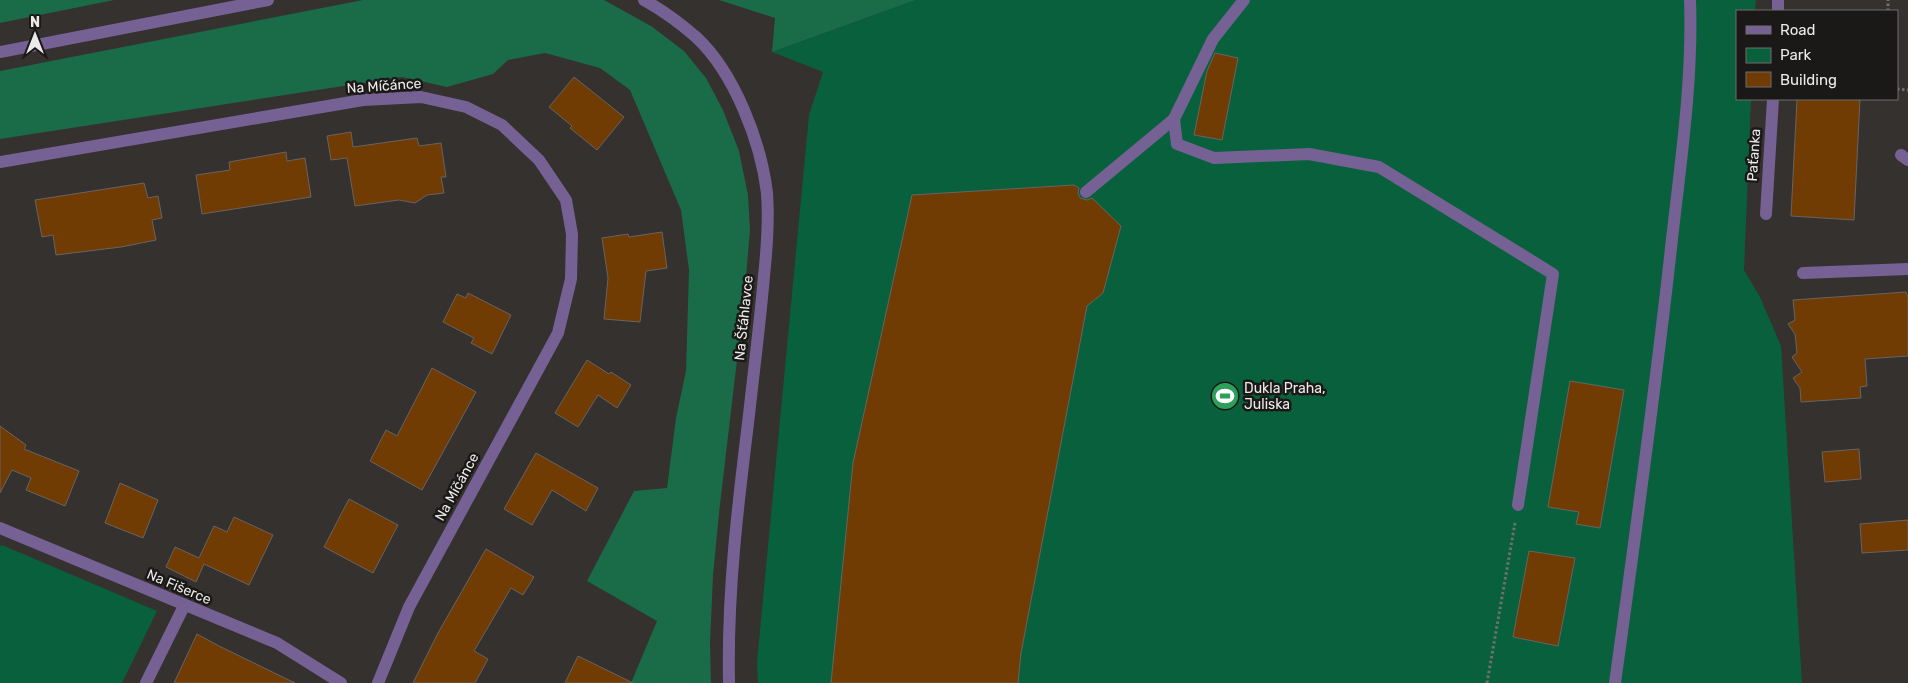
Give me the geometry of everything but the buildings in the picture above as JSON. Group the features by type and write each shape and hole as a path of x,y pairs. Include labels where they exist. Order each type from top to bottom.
{"street":[{"path":"0,52 268,0"},
{"name":"Na Šťáhlavce","path":"644,0 662,10 697,38 722,68 740,102 756,146 766,192 768,230 763,294 738,506 732,577 728,643 729,683"},
{"path":"1086,192 1174,119 1213,39 1244,0"},
{"path":"1615,683 1652,419 1687,108 1691,30 1690,0"},
{"name":"Na Míčánce","path":"0,162 363,100 421,96 466,106 502,125 539,160 566,200 572,234 571,279 558,333 409,608 378,683"},
{"name":"Paťanka","path":"1766,214 1773,100"},
{"path":"1174,119 1177,144 1214,158 1308,154 1379,167 1553,274 1518,505"},
{"path":"1803,273 1908,269"},
{"name":"Na Fišerce","path":"0,528 277,643 341,683"},
{"path":"146,683 184,606"}],"path":[{"path":"1487,683 1518,505"}],"green space":[{"path":"0,0 114,0 0,23"},
{"path":"363,0 604,0 651,26 684,51 706,78 723,110 739,151 748,195 750,230 744,301 713,576 710,643 711,683 631,683 657,621 587,581 634,491 667,488 676,418 686,371 689,270 681,210 630,90 600,68 545,53 508,60 493,74 447,87 402,77 0,139 0,71"},
{"path":"719,0 916,0 772,52 775,18"},
{"name":"Dukla Praha, Juliska","path":"916,0 1756,0 1755,10 1736,10 1736,100 1751,100 1744,270 1760,297 1781,346 1802,683 758,683 757,662 809,115 823,72 772,52"},
{"path":"2,545 157,611 122,683 0,683 0,546"}],"place":[{"name":"Dukla Praha, Juliska","path":"1225,396"}]}
